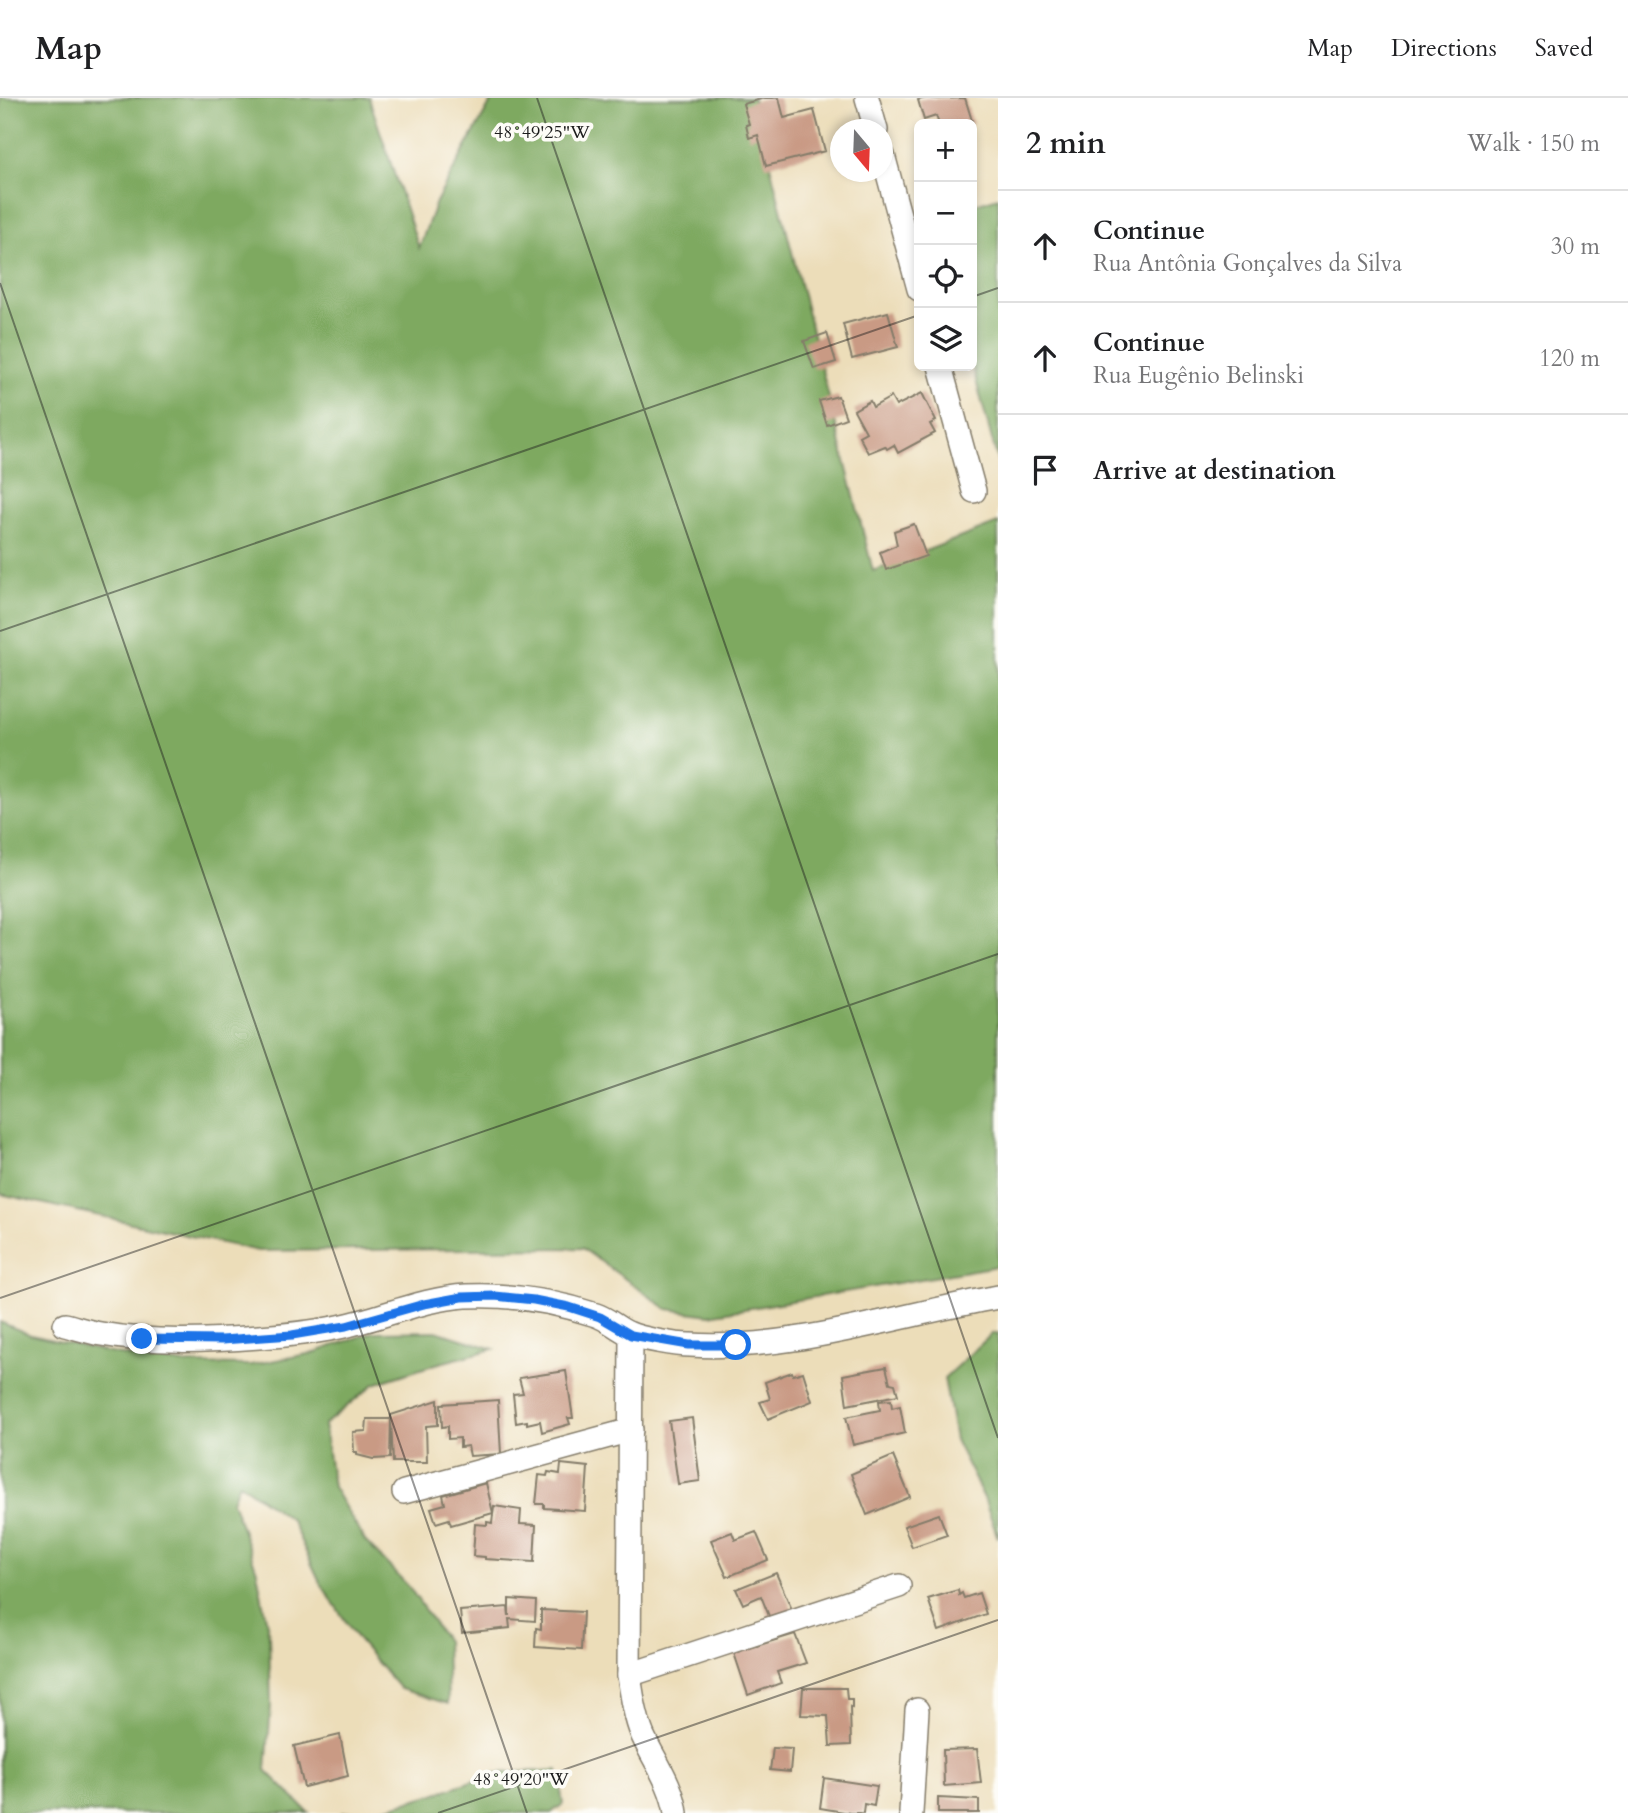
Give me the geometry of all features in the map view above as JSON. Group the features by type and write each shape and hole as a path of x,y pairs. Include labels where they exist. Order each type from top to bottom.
{"street":[{"path":"867,98 873,119"},
{"path":"890,182 914,270"},
{"path":"941,371 974,491"},
{"path":"65,1325 99,1334 142,1339 222,1340 292,1335 346,1326 424,1304 462,1297 495,1296 569,1307 600,1317 631,1335 689,1345 736,1345 787,1340 850,1329 998,1297"},
{"path":"631,1335 629,1675 642,1735 664,1775 676,1813"},
{"path":"404,1492 631,1430"},
{"path":"629,1675 899,1586"},
{"path":"911,1813 917,1710"}],"green space":[{"path":"0,98 369,98 419,248 436,202 493,98 753,98 873,571 998,523 998,1266 709,1315 667,1309 582,1248 258,1251 0,1194"},
{"path":"998,197 998,462 974,371 977,371 977,203"},
{"path":"0,1322 31,1335 115,1354 185,1364 250,1365 313,1353 373,1332 436,1331 494,1349 374,1384 324,1425 333,1487 365,1541 409,1587 446,1641 448,1704 400,1689 358,1640 321,1584 291,1520 239,1483 232,1501 257,1571 269,1635 271,1706 266,1770 309,1813 0,1813"},
{"path":"998,1333 998,1538 984,1498 955,1440 944,1378 992,1334"},
{"path":"558,1770 563,1804 551,1813 341,1813 375,1811 495,1773"}],"building":[{"path":"765,98 779,98 784,118 814,110 825,151 766,166 758,135 749,138 746,125 749,124 743,104"},
{"path":"965,98 971,119 937,119 936,116 924,119 918,100"},
{"path":"888,312 898,347 852,359 843,324"},
{"path":"827,333 836,362 814,369 804,341"},
{"path":"922,393 936,421 930,424 935,433 898,453 894,445 868,453 859,436 866,432 854,410 870,401 873,407 891,397 896,406"},
{"path":"838,396 846,418 827,425 819,401"},
{"path":"914,524 926,556 886,570 880,552 897,545 894,531"},
{"path":"886,1367 890,1383 895,1384 898,1395 847,1405 843,1375"},
{"path":"566,1371 573,1418 568,1418 570,1424 542,1432 540,1421 516,1423 513,1394 523,1393 519,1378"},
{"path":"792,1372 793,1375 803,1372 812,1401 768,1419 760,1402 770,1399 765,1382"},
{"path":"438,1400 438,1425 426,1426 427,1462 393,1462 391,1415"},
{"path":"498,1400 501,1454 470,1456 468,1446 460,1447 460,1438 448,1439 448,1426 442,1427 441,1404"},
{"path":"891,1400 892,1408 900,1406 905,1433 853,1445 846,1417 880,1410 879,1401"},
{"path":"692,1418 700,1481 678,1484 669,1421"},
{"path":"367,1419 391,1419 390,1458 373,1459 354,1452 353,1432 366,1431"},
{"path":"893,1456 910,1497 867,1515 851,1474"},
{"path":"561,1464 588,1467 585,1511 544,1508 544,1504 536,1504 539,1475 547,1476 548,1472 560,1474"},
{"path":"486,1483 493,1513 451,1525 449,1519 436,1523 431,1508 445,1504 443,1495"},
{"path":"494,1506 521,1510 520,1524 536,1525 534,1562 473,1556 475,1524 492,1523"},
{"path":"939,1514 947,1535 912,1547 904,1526"},
{"path":"732,1532 735,1540 756,1532 768,1560 727,1577 711,1540"},
{"path":"776,1573 793,1612 771,1621 761,1596 743,1604 736,1589"},
{"path":"958,1590 959,1595 962,1593 964,1598 979,1593 986,1614 939,1631 928,1599"},
{"path":"509,1599 536,1601 535,1621 509,1619 510,1628 462,1633 460,1611 508,1607 509,1616"},
{"path":"541,1610 583,1612 581,1650 535,1647 536,1628 541,1629"},
{"path":"795,1634 806,1663 777,1672 781,1683 748,1695 734,1653"},
{"path":"803,1688 846,1688 847,1699 852,1699 851,1745 830,1746 828,1716 801,1715"},
{"path":"340,1735 348,1776 304,1787 294,1746"},
{"path":"773,1748 792,1749 790,1772 770,1770"},
{"path":"977,1749 981,1783 944,1786 943,1750"},
{"path":"824,1778 877,1786 874,1806 864,1804 863,1813 820,1808"},
{"path":"938,1798 979,1800 979,1813 938,1813"}],"route":[{"path":"142,1339 222,1340 292,1335 346,1326 424,1304 462,1297 495,1296 569,1307 600,1317 631,1335 689,1345 736,1345"}]}
